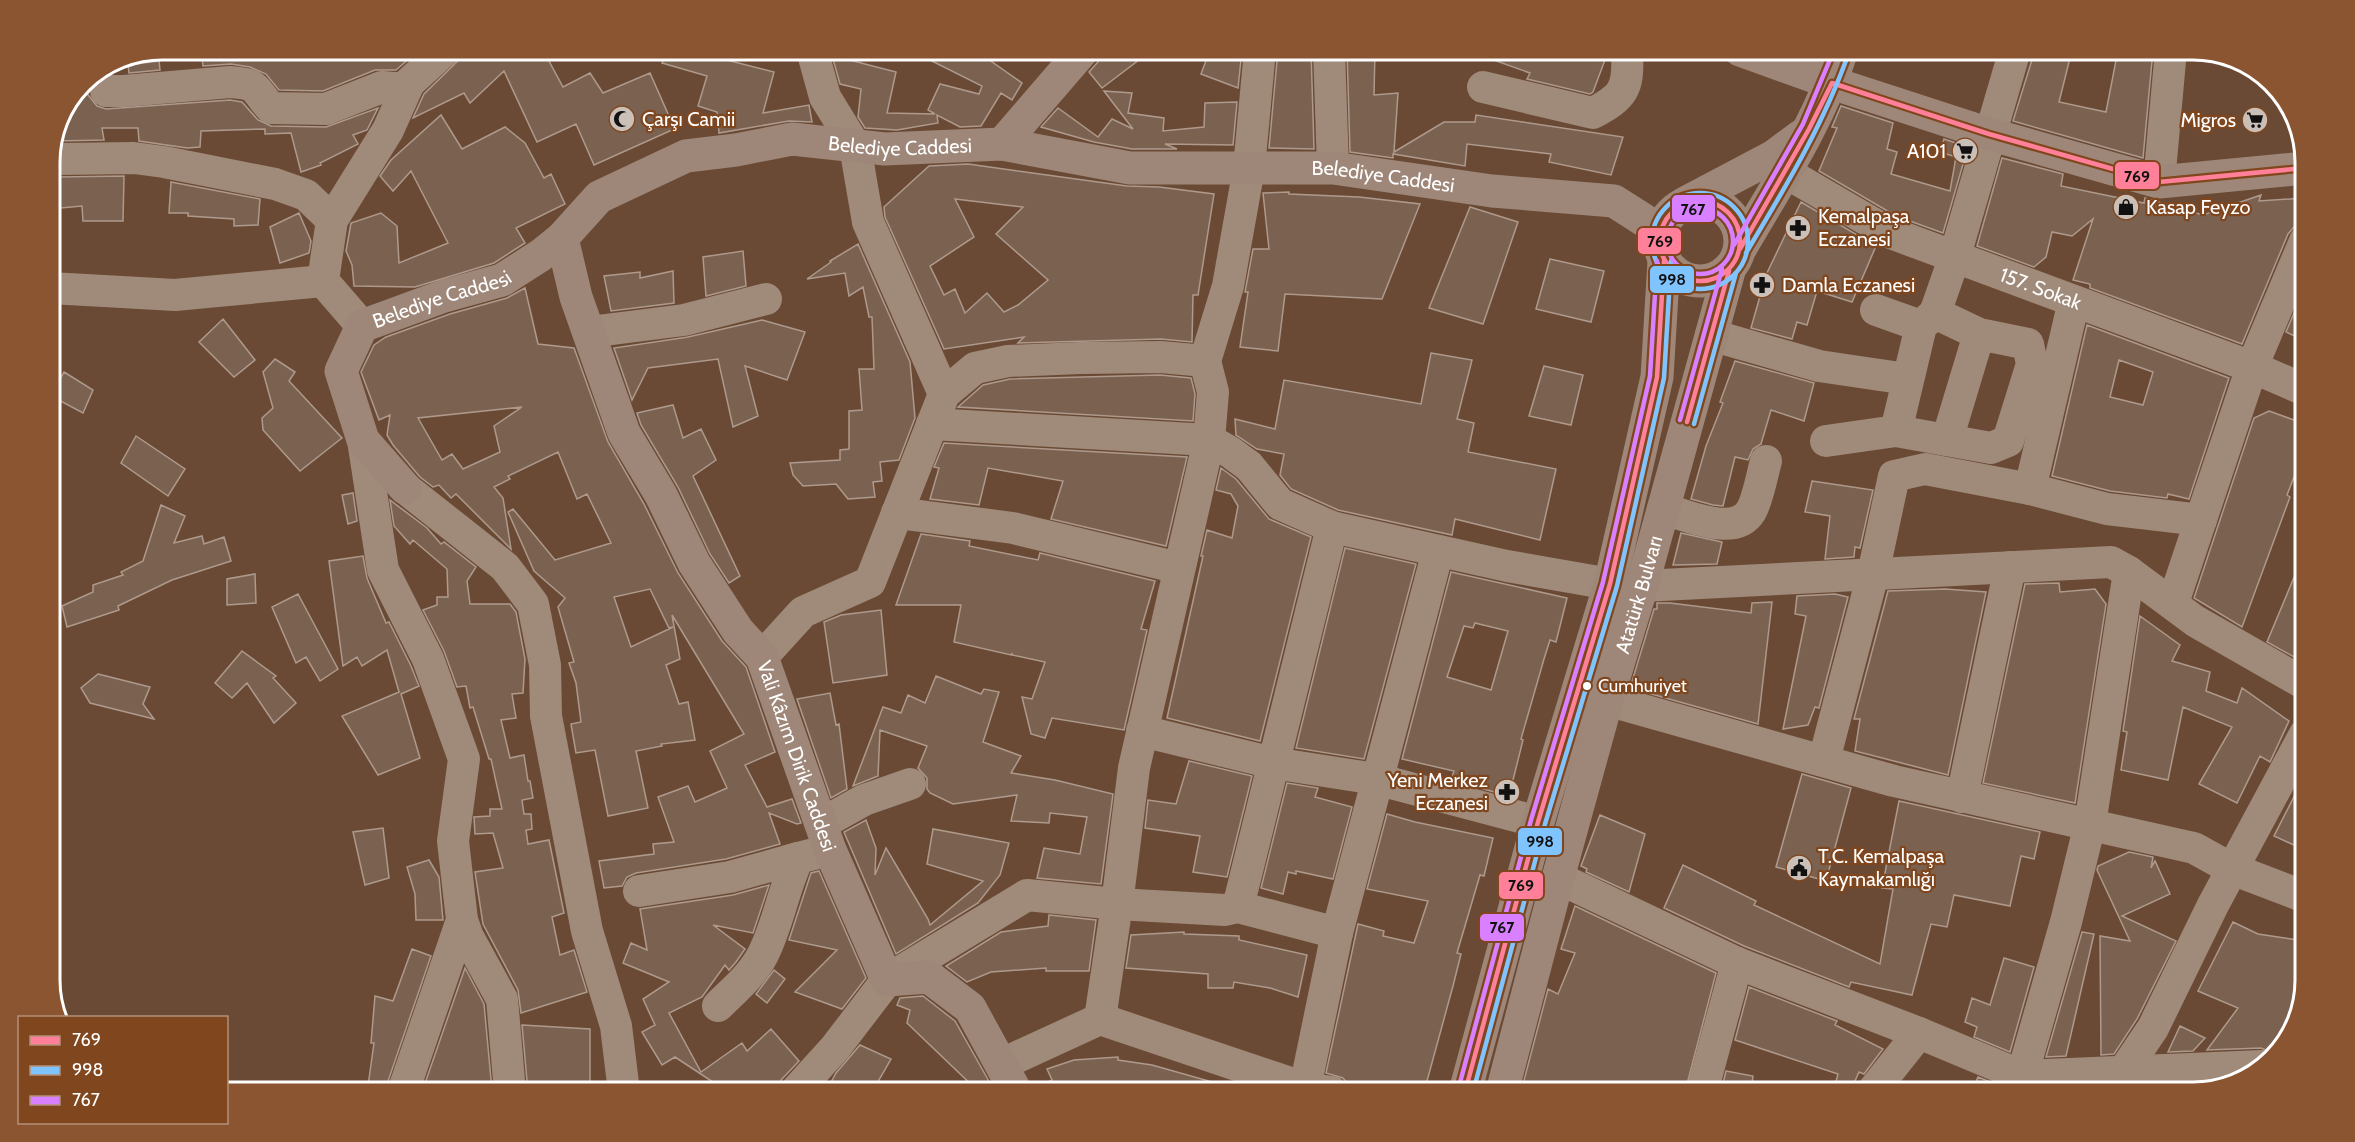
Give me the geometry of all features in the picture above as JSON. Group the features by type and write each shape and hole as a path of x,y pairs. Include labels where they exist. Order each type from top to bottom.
{"main road":[{"path":"1002,144 1074,60"},
{"path":"1768,60 1989,134 2159,182 2295,169"},
{"name":"Atatürk Bulvarı","path":"1505,1082 1607,700 1642,586 1734,260 1809,129 1832,83 1839,60"},
{"path":"1668,233 1809,129"},
{"name":"Belediye Caddesi","path":"405,488 363,440 341,370 362,326 444,296 502,280 541,255 562,238 599,197 686,156 792,140 885,149 1002,144 1130,168 1333,168 1492,191 1614,201 1668,233 1672,271 1682,278 1694,282 1713,280 1734,260"},
{"path":"1668,233 1691,201 1718,204 1736,223 1740,236 1734,260"},
{"name":"Atatürk Bulvarı","path":"1468,1082 1538,822 1610,584 1657,377 1668,233"},
{"name":"Vali Kâzım Dirik Caddesi","path":"562,238 576,297 624,433 661,495 694,563 738,631 762,657 826,837 886,980"},
{"path":"886,980 929,977 970,1008 1009,1078"}],"street":[{"path":"362,326 323,280 332,220 388,130 409,83 434,60"},
{"path":"812,60 825,96 855,146 868,222 944,394"},
{"path":"1009,1078 1100,1019 1134,768 1209,440 1213,392 1205,361 1228,286 1249,168 1259,60"},
{"path":"1329,60 1333,168"},
{"path":"1483,87 1593,113 1614,102 1628,78 1627,60"},
{"path":"1896,431 1907,379 1928,319 1954,259 2012,60"},
{"path":"2159,182 2170,60"},
{"path":"106,91 230,82 246,83 259,90 272,108 326,109 382,87 406,90"},
{"path":"60,159 134,159 164,162 276,184 306,195 332,220"},
{"name":"157. Sokak","path":"1785,172 1888,232 1954,259 2252,367 2295,386"},
{"path":"2173,603 2252,367 2295,270"},
{"path":"60,289 175,295 323,280"},
{"path":"589,332 684,320 766,299"},
{"path":"2030,489 2074,301"},
{"path":"1826,441 1896,431 1992,448 2008,441 2032,364 2028,344 1979,334 1928,319 1876,310"},
{"path":"1947,440 1979,334"},
{"path":"1711,335 1819,366 1907,379"},
{"path":"762,657 803,612 870,582 944,394 975,368 1008,361 1161,357 1205,361"},
{"path":"932,424 1209,440 1249,466 1280,504 1332,527 1438,551 1610,584 1642,586 2111,562 2129,572 2195,621 2295,678"},
{"path":"363,440 383,570 428,659 464,759 453,841 462,920 468,937 502,999 509,1082"},
{"path":"1663,509 1723,525 1740,522 1751,511 1766,461"},
{"path":"1824,760 1873,574 1894,476 1925,469 2030,489 2107,509 2200,520"},
{"path":"405,488 505,567 533,604 545,665 546,716 587,931 616,1026 623,1082"},
{"path":"897,513 1013,528 1179,568"},
{"path":"1238,907 1332,527"},
{"path":"1319,1082 1337,933 1438,551"},
{"path":"1962,797 2010,567"},
{"path":"2022,1076 2066,922 2090,825 2129,572"},
{"path":"1607,700 1894,781 2194,848 2232,869 2295,893"},
{"path":"1142,731 1274,763 1376,779 1538,822"},
{"path":"2121,1082 2153,1028 2232,869 2295,754"},
{"path":"639,891 730,877 798,858 826,837 864,800 910,784"},
{"path":"718,1006 748,976 765,950 798,858"},
{"path":"1558,878 1737,963 1919,1033 2022,1076 2121,1082 2238,1071"},
{"path":"804,1082 835,1048 886,980 1028,894 1117,904 1226,910 1238,907 1337,933"},
{"path":"406,1082 462,920"},
{"path":"1705,1082 1737,963"},
{"path":"1100,1019 1293,1082"},
{"path":"1880,1082 1919,1033"}],"building":[{"path":"202,60 408,60 396,70 375,70 323,91 279,90 266,74 250,67 231,64 203,66"},
{"path":"459,60 548,60 563,87 590,73 603,93 650,73 672,123 672,130 594,165 576,124 537,142 504,71 470,103 464,93 413,118 424,94"},
{"path":"663,60 727,60 774,72 763,113 809,105 812,122 789,121 719,133 717,112 698,106 707,76 662,63"},
{"path":"833,60 850,60 896,72 887,113 935,114 928,110 940,84 979,94 982,86 930,60 989,60 1022,83 1012,100 1001,93 981,126 960,127 937,115 938,123 897,130 865,128 858,117 861,89 840,84"},
{"path":"1098,60 1139,60 1102,88 1089,72"},
{"path":"1206,60 1241,60 1238,88 1201,74"},
{"path":"1277,60 1311,60 1314,149 1269,148"},
{"path":"1347,60 1375,60 1374,95 1398,93 1394,152 1444,122 1475,122 1476,115 1623,137 1611,175 1549,162 1551,154 1467,144 1465,166 1393,154 1393,158 1350,152"},
{"path":"1493,60 1605,60 1593,92 1590,94 1527,79 1530,73"},
{"path":"2032,60 2070,60 2059,102 2106,112 2116,60 2152,60 2143,158 2013,121"},
{"path":"159,61 160,70 129,73 128,65"},
{"path":"1104,91 1132,93 1128,113 1164,118 1163,131 1204,127 1205,103 1237,102 1233,145 1165,144 1177,149 1132,149 1094,142 1041,127 1058,108 1098,137 1112,119 1133,129"},
{"path":"87,94 97,106 106,109 230,100 242,102 258,120 271,126 326,127 378,108 367,130 353,135 358,144 320,163 321,165 301,172 291,133 265,134 265,129 201,131 200,147 187,148 139,141 138,128 102,128 104,140 62,141 71,117"},
{"path":"1841,106 1893,123 1887,149 1897,152 1891,174 1950,191 1956,157 1940,152 1944,139 1968,147 1943,233 1896,216 1819,171 1837,128 1832,127"},
{"path":"441,115 462,149 505,127 525,143 544,178 551,174 565,204 516,228 525,243 494,263 415,287 354,286 352,265 346,251 351,223 381,213 397,226 399,263 448,243 411,171 393,191 380,176 391,160"},
{"path":"2002,158 2063,174 2061,186 2144,203 2145,198 2203,215 2261,195 2259,201 2295,199 2295,226 2288,234 2242,344 2090,288 2090,284 2073,280 2093,219 2072,236 2052,232 2046,257 2034,267 1977,246"},
{"path":"968,164 1127,186 1159,187 1214,194 1198,295 1193,295 1192,342 1161,339 1018,343 1024,337 944,349 885,217 884,207 929,166","holes":["955,199 1023,207 996,234 1048,280 1018,305 1004,312 987,293 965,313 955,289 944,295 930,266 974,237"]},
{"path":"124,176 123,221 83,221 82,206 60,208 60,177"},
{"path":"171,182 260,199 258,225 234,226 234,219 169,213"},
{"path":"1289,192 1289,194 1359,197 1420,204 1382,299 1285,294 1278,351 1240,347 1248,292 1245,292 1253,249 1269,249 1263,193"},
{"path":"1801,202 1876,246 1852,302 1817,291 1807,325 1797,322 1792,339 1751,328 1766,275"},
{"path":"1470,207 1518,222 1483,324 1429,308"},
{"path":"299,213 311,241 309,253 280,263 270,227"},
{"path":"858,244 910,362 915,418 899,460 880,462 882,481 873,482 875,497 848,499 836,484 803,486 793,475 790,463 840,460 840,450 849,449 849,411 862,410 859,369 874,369 872,317 869,317 863,287 849,296 845,273 807,279 830,261"},
{"path":"743,251 746,286 706,296 703,257"},
{"path":"1550,259 1604,271 1591,322 1536,309"},
{"path":"673,271 674,303 611,311 604,276 640,272 640,278"},
{"path":"525,288 538,344 574,348 608,442 644,504 678,573 722,641 746,667 775,752 745,765 767,807 792,799 801,823 797,824 769,813 780,844 726,859 636,873 627,877 622,886 604,888 599,861 654,854 653,844 674,842 658,797 688,786 695,802 727,788 710,751 744,734 672,615 680,659 666,665 679,704 688,702 695,740 661,744 662,746 636,751 648,808 608,816 595,750 576,753 571,724 581,722 576,683 569,663 574,662 558,607 565,598 534,571 508,512 513,509 555,560 611,543 587,494 577,499 558,452 508,476 510,479 494,487 503,498 511,549 456,494 451,498 439,485 433,487 420,477 387,435 390,415 379,420 361,372 374,345 386,337 450,314 507,298","holes":["522,407 494,426 500,452 463,469 452,454 442,460 418,418","650,589 669,628 673,627 631,647 614,597"]},
{"path":"2295,311 2295,336 2286,332"},
{"path":"223,319 255,360 234,377 199,342"},
{"path":"762,320 805,332 787,380 745,366 758,416 733,427 718,359 648,368 632,400 614,348 688,337"},
{"path":"2087,325 2229,378 2189,499 2168,494 2167,498 2110,491 2052,476","holes":["2119,360 2153,372 2143,405 2110,397"]},
{"path":"1431,353 1472,360 1457,419 1474,423 1468,452 1556,469 1540,540 1455,519 1452,535 1338,510 1291,489 1280,475 1284,454 1257,449 1236,435 1235,419 1275,429 1284,380 1421,404"},
{"path":"275,359 295,372 289,381 342,438 300,471 263,430 262,418 273,408 263,372"},
{"path":"1735,361 1814,383 1804,421 1771,410 1761,444 1753,449 1748,460 1735,457 1723,506 1713,505 1691,499 1706,446 1723,403 1720,402"},
{"path":"1544,366 1583,375 1571,425 1529,416"},
{"path":"64,372 93,390 83,413 60,401 60,379"},
{"path":"1160,375 1191,378 1195,394 1193,421 958,407 983,385 1010,379"},
{"path":"673,405 683,438 701,429 716,460 693,476 740,576 729,583 710,554 678,487 641,425 637,413"},
{"path":"2269,411 2295,420 2295,475 2287,495 2290,497 2242,627 2194,598 2254,418"},
{"path":"136,436 185,469 168,496 121,463"},
{"path":"944,443 1187,457 1166,546 1051,519 1063,481 988,468 979,505 930,499 939,468 934,467"},
{"path":"1221,468 1236,479 1269,519 1311,537 1260,741 1167,718 1207,530 1232,538 1238,506 1231,494 1216,490"},
{"path":"1812,481 1873,490 1860,548 1855,547 1854,557 1825,559 1830,516 1805,512"},
{"path":"353,493 357,521 348,524 342,495"},
{"path":"390,500 427,528 441,544 444,542 476,567 467,581 470,604 510,604 516,612 525,659 523,693 512,694 516,718 501,720 510,758 524,755 528,781 530,781 533,798 522,800 524,814 531,814 532,829 526,830 528,844 549,840 564,913 552,917 560,955 574,950 587,992 521,1013 518,990 483,924 475,872 503,868 493,833 475,834 474,817 490,816 490,809 502,809 491,759 489,759 473,707 470,708 466,686 457,687 444,651 423,610 437,605 437,597 448,597 447,569 413,540 410,544 394,526"},
{"path":"161,505 185,516 174,543 202,536 204,544 224,537 231,561 172,580 118,606 119,610 67,627 62,606 93,592 93,585 123,575 121,572 143,561"},
{"path":"1681,533 1722,542 1717,564 1673,565"},
{"path":"921,534 970,541 969,546 1038,560 1040,553 1155,581 1141,629 1147,630 1124,730 1052,718 1045,738 1031,734 1022,697 1032,699 1045,662 954,642 961,605 896,605"},
{"path":"1345,548 1416,564 1364,759 1296,748"},
{"path":"363,556 367,578 386,623 389,622 419,686 401,694 420,758 378,775 342,716 399,692 387,650 362,666 357,657 343,666 329,561"},
{"path":"1451,572 1567,598 1556,642 1550,640 1544,659 1521,739 1523,740 1509,796 1451,780 1454,771 1402,759","holes":["1475,623 1508,631 1491,690 1447,677 1464,626 1473,628"]},
{"path":"255,574 256,603 227,605 227,579"},
{"path":"2295,575 2295,657 2267,642"},
{"path":"2059,583 2060,592 2095,589 2106,604 2075,803 1983,783 2025,584"},
{"path":"1945,589 1986,592 1948,775 1855,751 1860,719 1854,719 1888,591"},
{"path":"298,594 338,669 320,681 306,657 296,663 272,607"},
{"path":"1835,594 1848,597 1819,708 1815,707 1808,725 1783,729 1806,616 1795,614 1797,596"},
{"path":"1772,602 1758,724 1630,688 1654,609 1657,609 1657,603 1751,613 1752,603"},
{"path":"881,610 887,675 833,683 824,622 841,615"},
{"path":"2140,616 2180,645 2172,661 2210,672 2206,691 2237,703 2242,688 2289,721 2270,762 2260,756 2237,803 2199,784 2232,727 2183,707 2168,780 2121,770 2127,732 2123,731"},
{"path":"242,651 276,676 273,678 296,703 274,723 247,683 232,698 215,683"},
{"path":"98,674 150,687 143,704 154,719 90,703 81,688"},
{"path":"936,676 981,694 984,689 999,692 983,742 1021,756 1011,773 1055,780 1113,794 1101,884 1037,878 1044,848 1080,854 1087,817 1050,813 1049,823 1011,821 1017,795 953,804 930,793 927,789 927,778 918,768 927,746 880,730 878,776 853,786 883,707 901,713 908,695 925,703"},
{"path":"830,693 836,725 839,724 847,789 831,798 797,699"},
{"path":"1189,761 1252,776 1227,877 1193,872 1200,836 1145,828 1148,800 1176,804"},
{"name":"T.C. Kemalpaşa Kaymakamlığı","path":"1802,774 1851,788 1826,881 1776,867"},
{"path":"1287,783 1318,788 1315,797 1352,807 1333,879 1296,871 1296,874 1288,872 1283,894 1261,888"},
{"path":"2295,795 2295,845 2274,836"},
{"path":"1899,801 2040,832 2034,859 2021,856 2010,906 1954,895 1947,927 1931,924 1912,995 1851,982 1849,987 1744,946 1664,908 1683,865 1756,901 1754,905 1880,964 1893,889 1882,888"},
{"path":"1387,814 1493,838 1484,876 1480,875 1457,953 1461,954 1427,1082 1346,1082 1343,1078 1326,1073 1358,924 1384,931 1383,936 1414,943 1428,901 1367,889"},
{"path":"1600,815 1645,834 1629,892 1586,872 1587,869 1581,866"},
{"path":"866,820 876,848 875,875 886,848 930,925 983,881 927,864 933,829 1009,843 1000,875 978,903 896,954 844,832"},
{"path":"383,828 389,878 365,885 353,832"},
{"path":"2129,852 2153,857 2151,868 2155,861 2170,894 2122,916 2176,941 2137,1019 2114,1054 2101,1055 2100,936 2130,941 2097,870 2098,866"},
{"path":"429,860 439,877 443,920 416,920 415,894 407,867"},
{"path":"819,871 866,978 842,1009 795,992 837,950 789,940 811,873"},
{"path":"769,885 753,933 713,925 745,949 736,962 729,970 725,965 702,997 669,1013 701,1072 742,1043 747,1051 771,1029 799,1061 780,1082 713,1082 675,1057 662,1065 642,1032 655,1025 643,999 669,982 623,963 631,943 647,950 640,909 733,895"},
{"path":"1575,906 1716,973 1688,1082 1524,1082 1548,989 1558,994 1575,953 1561,949"},
{"path":"1049,915 1096,920 1089,971 1046,971 1046,968 991,972 967,982 946,966 1001,932 1048,926"},
{"path":"2233,922 2258,934 2295,940 2293,1000 2281,1031 2267,1050 2261,1048 2207,1050 2238,1008 2198,991"},
{"path":"1184,932 1184,934 1239,936 1239,940 1307,955 1298,997 1270,988 1234,982 1233,988 1208,988 1208,974 1126,968 1131,935"},
{"path":"2082,932 2094,934 2066,1056 2046,1057"},
{"path":"412,949 431,956 388,1082 369,1082 374,1043 371,1043 375,996 393,1001"},
{"path":"2004,958 2034,967 2010,1052 1974,1037 1977,1027 1965,1022 1972,998 1990,1005"},
{"path":"465,968 484,1004 491,1082 425,1082"},
{"path":"774,970 785,979 767,1003 756,994"},
{"path":"1749,987 1837,1021 1835,1025 1883,1049 1864,1074 1859,1072 1854,1082 1836,1082 1838,1074 1735,1040"},
{"path":"923,996 955,1021 989,1082 969,1082 907,1023 910,1010 897,1005 900,998"},
{"path":"522,1025 590,1029 590,1082 527,1082"},
{"path":"2180,1026 2205,1038 2193,1051 2168,1052"},
{"path":"860,1045 891,1059 878,1082 831,1082"},
{"path":"1118,1057 1118,1060 1152,1065 1212,1082 1048,1082 1052,1080 1047,1069 1074,1060"},
{"path":"1726,1071 1753,1076 1752,1082 1723,1082"},
{"path":"1978,1077 1990,1082 1976,1082"}],"transit line":[{"name":"767","path":"1734,245 1803,124 1830,60"},
{"name":"998","path":"1746,253 1816,130 1846,60"},
{"name":"769","path":"1740,249 1809,129 1832,83 1989,134 2159,182 2295,169"},
{"name":"998","path":"1700,193 1718,197 1734,207 1744,223 1748,241 1744,259 1734,275 1718,285 1700,289 1682,285 1666,275 1656,259 1652,241 1656,223 1666,207 1682,197 1700,193"},
{"name":"769","path":"1692,201 1708,201 1729,212 1740,233 1740,241 1740,249 1729,270 1708,281 1692,281 1678,275 1666,263 1660,249 1660,233 1666,219 1678,207 1692,201"},
{"name":"767","path":"1700,208 1713,211 1723,218 1730,228 1733,241 1730,254 1723,264 1713,271 1700,274 1687,271 1677,264 1670,254 1667,241 1670,228 1677,218 1687,211 1700,208"},
{"name":"767","path":"1460,1082 1531,820 1603,582 1650,376 1657,261"},
{"name":"769","path":"1468,1082 1538,822 1610,584 1657,377 1664,261"},
{"name":"998","path":"1476,1082 1545,824 1617,586 1664,378 1671,261"},
{"name":"767","path":"1680,420 1722,269"},
{"name":"769","path":"1687,422 1729,271"},
{"name":"998","path":"1694,424 1736,273"}],"place":[{"name":"Çarşı Camii","path":"622,119"},
{"name":"Migros","path":"2255,120"},
{"name":"A101","path":"1965,151"},
{"name":"Kasap Feyzo","path":"2126,207"},
{"name":"Kemalpaşa Eczanesi","path":"1798,228"},
{"name":"Damla Eczanesi","path":"1762,285"},
{"name":"Cumhuriyet","path":"1587,686"},
{"name":"Yeni Merkez Eczanesi","path":"1507,792"},
{"name":"T.C. Kemalpaşa Kaymakamlığı","path":"1799,868"}]}
